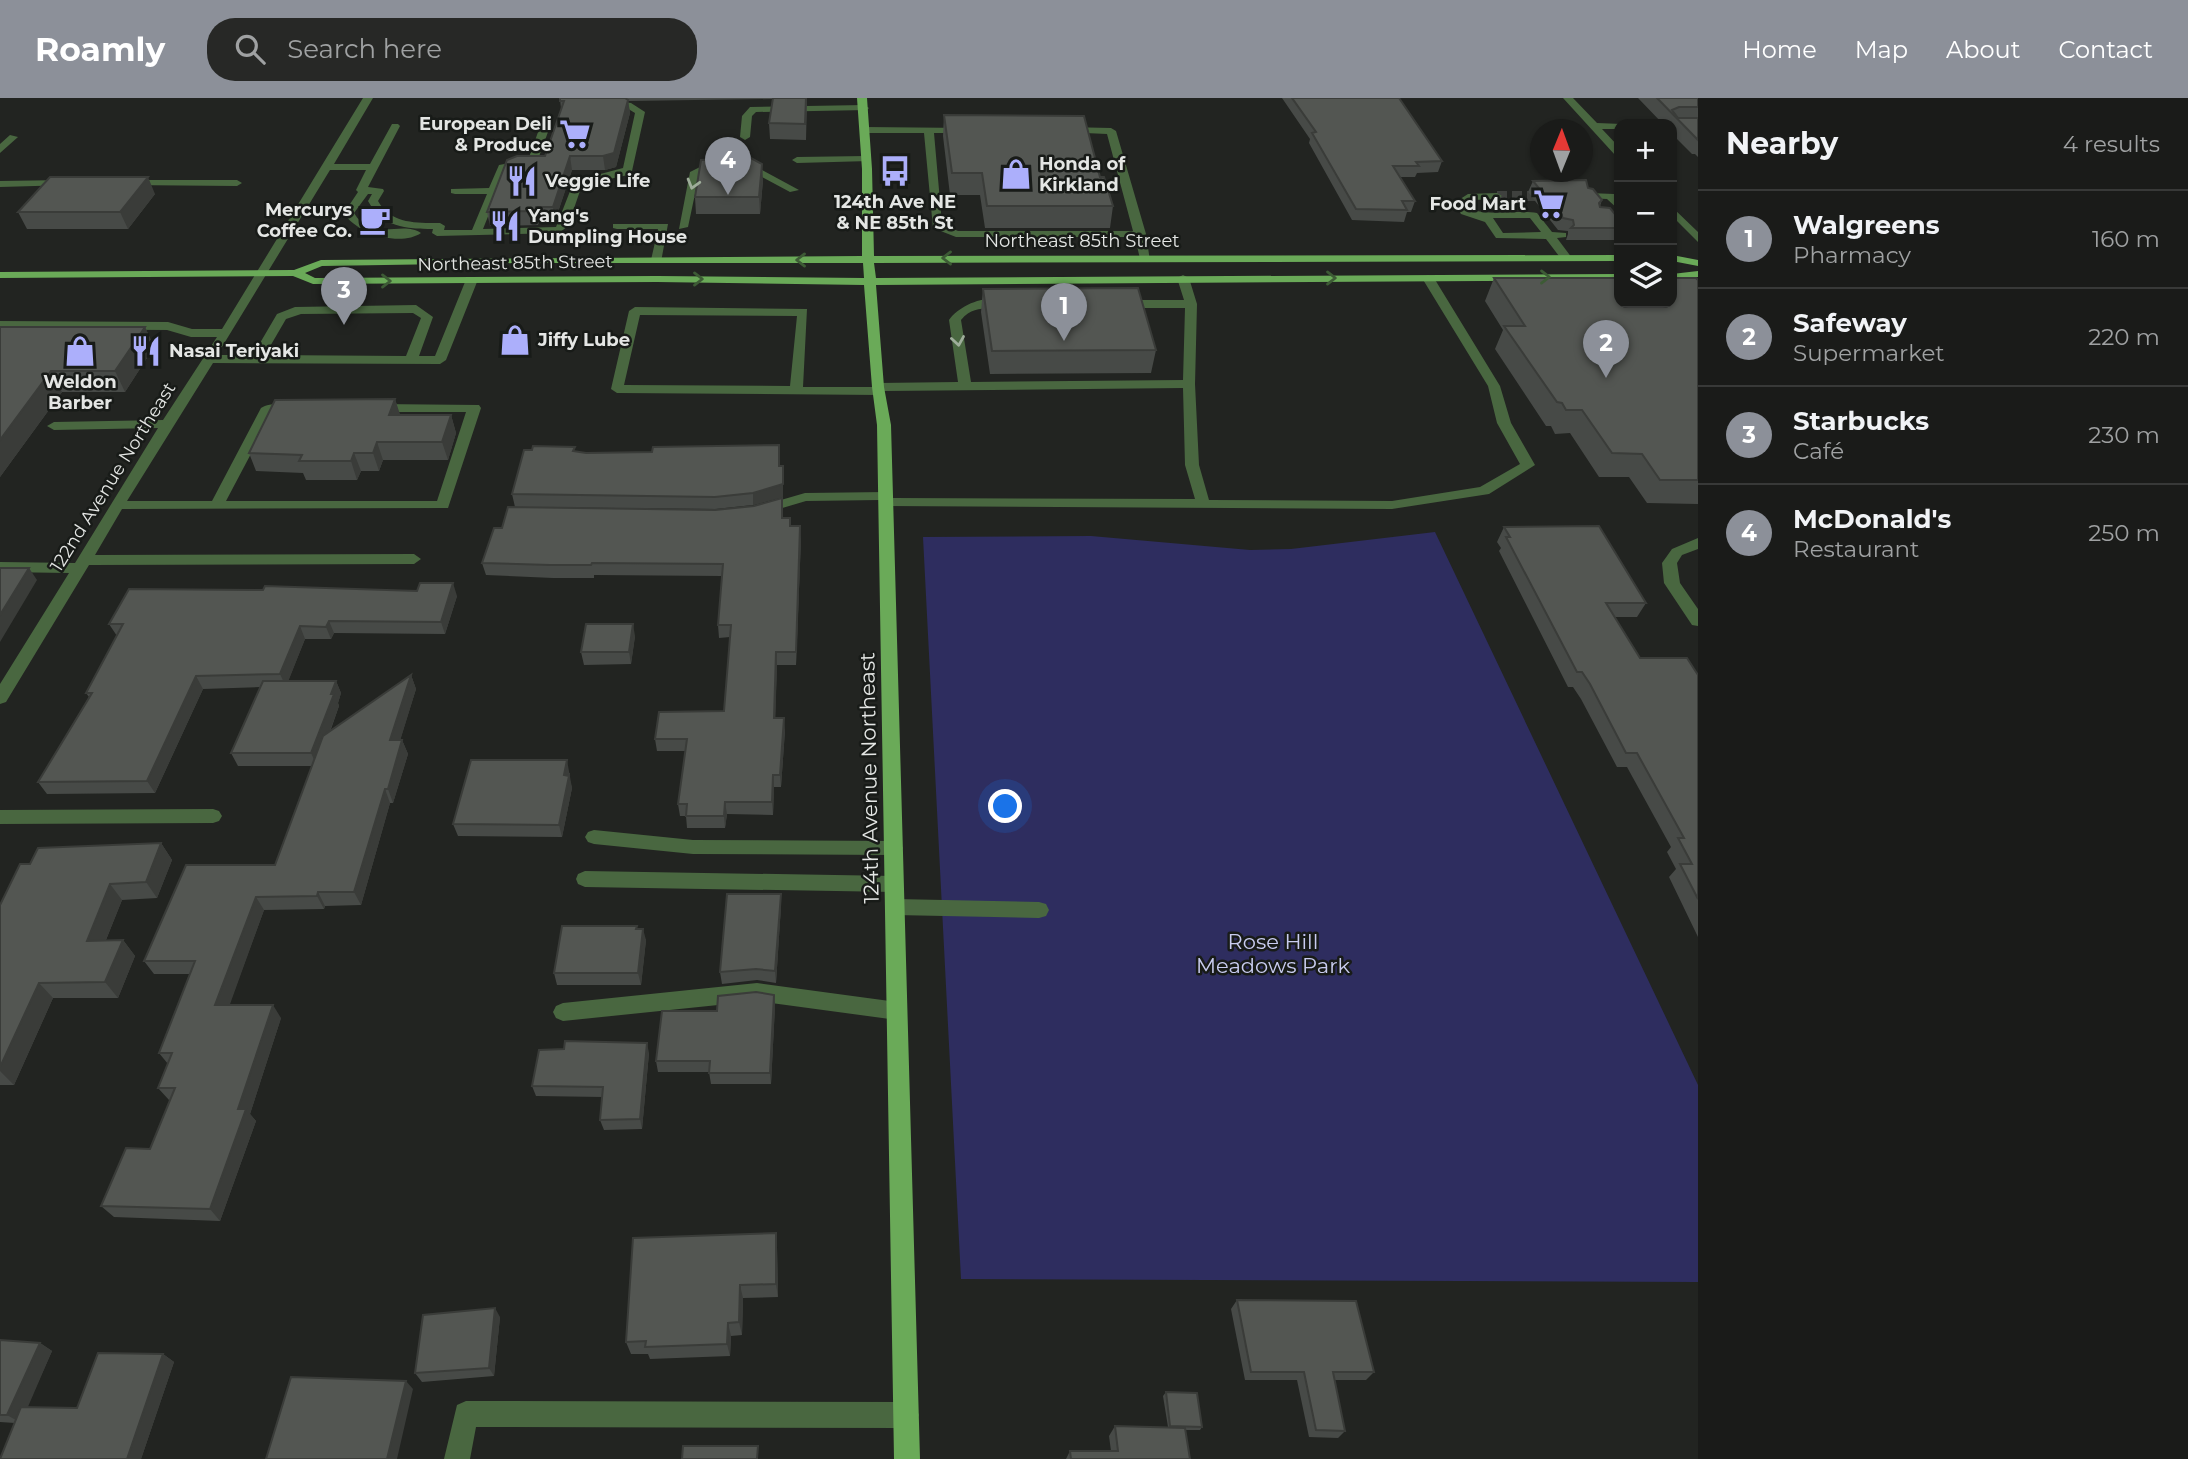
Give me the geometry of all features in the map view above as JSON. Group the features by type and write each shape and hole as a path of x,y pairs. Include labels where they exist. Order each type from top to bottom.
{"main road":[{"name":"124th Avenue Northeast","path":"863,103 869,259 884,425 907,1459"},
{"path":"1215,278 1236,268 1307,268 1321,264 1323,258"},
{"path":"1428,278 1448,268 1519,268 1531,263 1532,258"},
{"name":"Northeast 85th Street","path":"0,275 295,273 321,263 1614,258"},
{"path":"1677,259 1698,263"},
{"name":"Northeast 85th Street","path":"295,273 313,281 471,282 629,279 1028,282 1183,278 1614,277"},
{"path":"1677,276 1698,274"}],"street":[{"name":"122nd Avenue Northeast","path":"0,698 166,424 211,359 264,273 368,98"},
{"path":"363,191 379,191 373,201 376,208 404,226 476,233 559,230 563,226 578,183 624,173 628,169 640,112 628,105 600,101 598,98"},
{"path":"1568,98 1614,148"},
{"path":"745,137 747,116 753,109 863,103"},
{"path":"476,233 503,167 532,162 547,121"},
{"path":"395,126 349,215 370,231 438,230"},
{"path":"1594,126 1614,126"},
{"path":"865,130 971,130"},
{"path":"929,130 937,226 956,234 1140,234"},
{"path":"1052,130 1111,131 1146,259"},
{"path":"0,137 13,137 0,150"},
{"path":"797,160 866,159"},
{"path":"327,167 373,167"},
{"path":"683,227 694,174 700,170 753,168 794,190"},
{"path":"0,184 78,183"},
{"path":"115,183 237,183"},
{"path":"455,191 493,191"},
{"path":"1488,220 1465,212 1459,203 1468,197 1497,196"},
{"path":"1589,196 1614,202"},
{"path":"1562,235 1551,230 1500,236 1485,215 1533,215 1544,220 1551,230 1566,258"},
{"path":"1677,216 1698,239"},
{"path":"617,226 664,226 657,260"},
{"path":"1516,236 1532,258"},
{"path":"1183,278 1191,304 1189,384 1192,465 1203,502"},
{"path":"747,513 805,498 1392,505 1484,491 1528,465 1504,423 1494,386 1428,278"},
{"path":"211,359 440,360 471,282"},
{"path":"965,385 955,320 960,311 971,305 1026,304"},
{"path":"1107,304 1191,304"},
{"path":"257,359 281,317 299,310 416,309 428,317 411,360"},
{"path":"796,390 803,312 635,311 617,389 796,390 965,385 1189,384"},
{"path":"0,325 168,326 191,333 226,333"},
{"path":"218,505 268,408 309,408"},
{"path":"117,505 443,505 474,408 364,408"},
{"path":"54,426 166,424"},
{"path":"1698,543 1677,552 1669,563 1672,583 1698,621"},
{"path":"0,567 414,559"},
{"path":"0,817 214,816"},
{"path":"594,837 693,847 894,848"},
{"path":"585,879 894,884"},
{"path":"895,907 1039,910"},
{"path":"564,1012 757,992 897,1011"},
{"path":"457,1459 466,1415 906,1415"}],"green space":[{"name":"Rose Hill Meadows Park","path":"1435,532 1698,1085 1698,1282 961,1279 923,537 1091,536 1250,550 1291,549"}],"building":[{"path":"560,98 628,100 614,153 603,156 570,156 553,207 536,207 535,211 487,212 507,160 517,156 545,156 564,101 560,101"},
{"path":"773,98 806,98 805,124 769,123"},
{"path":"1292,98 1399,98 1442,161 1416,162 1419,166 1393,166 1415,201 1402,201 1407,210 1356,209 1312,133 1316,132"},
{"path":"1657,98 1698,98 1698,107 1679,107 1672,110 1678,118 1698,118 1698,140"},
{"name":"Honda of Kirkland","path":"944,115 1084,116 1100,177 1104,177 1113,206 987,206 982,173 952,173"},
{"path":"749,157 762,164 759,197 695,197 701,160"},
{"path":"50,177 148,177 120,212 18,212"},
{"path":"1534,182 1586,182 1588,188 1593,189 1602,200 1600,207 1610,208 1614,213 1614,228 1571,228 1574,225 1573,220 1563,218"},
{"path":"1494,278 1614,278 1614,308 1677,308 1677,278 1696,278 1698,480 1660,480 1642,454 1612,453 1582,410 1566,410 1562,403 1557,402 1504,326 1525,326"},
{"path":"1138,288 1156,350 992,351 983,289"},
{"path":"0,327 145,327 115,371 51,371 0,440"},
{"path":"395,399 389,415 451,415 442,442 377,442 373,453 354,453 351,461 299,461 302,455 249,453 275,400"},
{"path":"779,445 779,466 783,466 783,484 753,493 715,497 512,494 524,450 532,450 533,446 575,447 573,451 586,453 652,452 653,447"},
{"path":"782,498 782,518 790,518 790,526 800,526 796,652 776,652 774,718 784,718 780,775 773,775 772,802 725,802 724,816 686,816 687,804 678,804 687,739 655,739 659,712 724,711 731,625 718,625 723,564 482,563 494,528 502,528 508,507 715,510 754,506"},
{"path":"1599,526 1646,603 1606,603 1640,658 1687,658 1698,675 1698,899 1680,864 1692,864 1678,838 1684,838 1637,753 1626,753 1590,684 1582,672 1577,672 1506,537 1510,537 1504,527"},
{"path":"0,568 29,568 0,615"},
{"path":"420,583 453,583 441,622 329,621 326,627 300,626 280,674 196,676 147,781 38,782 92,693 86,693 123,624 109,624 129,589 263,590 265,586 417,591"},
{"path":"586,624 633,624 629,652 581,652"},
{"path":"411,675 390,740 402,740 354,892 318,892 317,896 256,897 215,1005 273,1005 238,1109 246,1109 210,1209 101,1206 126,1148 150,1149 175,1088 158,1088 172,1053 159,1053 195,961 144,961 186,865 275,865 323,736"},
{"path":"263,681 336,681 331,694 334,694 311,753 231,753"},
{"path":"471,760 567,760 564,775 569,776 559,825 453,824"},
{"path":"161,843 146,882 110,884 87,941 123,940 105,982 39,983 0,1067 0,905 20,864 30,864 38,848"},
{"path":"727,894 781,894 775,971 756,969 720,972"},
{"path":"562,926 637,926 636,929 643,929 638,973 554,973"},
{"path":"756,992 774,995 770,1073 709,1073 710,1061 656,1061 662,1011 717,1011 718,996"},
{"path":"565,1041 647,1043 640,1119 600,1120 603,1087 532,1086 539,1050 564,1049"},
{"path":"776,1233 776,1284 740,1285 739,1322 728,1323 727,1344 645,1347 646,1341 626,1342 633,1238"},
{"path":"1237,1300 1356,1301 1374,1372 1333,1372 1345,1431 1316,1430 1304,1372 1251,1372"},
{"path":"495,1308 489,1368 415,1373 423,1315"},
{"path":"0,1340 40,1343 7,1415 0,1415"},
{"path":"98,1353 163,1354 127,1459 0,1459 21,1407 77,1408"},
{"path":"291,1377 406,1381 387,1459 266,1459"},
{"path":"1166,1392 1197,1393 1202,1427 1170,1426"},
{"path":"1115,1426 1185,1428 1190,1459 1071,1459 1070,1451 1118,1451"},
{"path":"683,1446 758,1446 757,1459 682,1459"}],"tunnel":[{"path":"1497,196 1553,196"}],"place":[{"name":"European Deli & Produce","path":"575,134"},
{"name":"124th Ave NE & NE 85th St","path":"895,171"},
{"name":"Honda of Kirkland","path":"1016,174"},
{"name":"Veggie Life","path":"522,181"},
{"name":"McDonald's","path":"728,195"},
{"name":"Food Mart","path":"1549,204"},
{"name":"Mercurys Coffee Co.","path":"375,220"},
{"name":"Yang's Dumpling House","path":"505,226"},
{"name":"Starbucks","path":"344,325"},
{"name":"Jiffy Lube","path":"515,340"},
{"name":"Walgreens","path":"1064,341"},
{"name":"Weldon Barber","path":"80,351"},
{"name":"Nasai Teriyaki","path":"146,351"},
{"name":"Safeway","path":"1606,378"}]}
